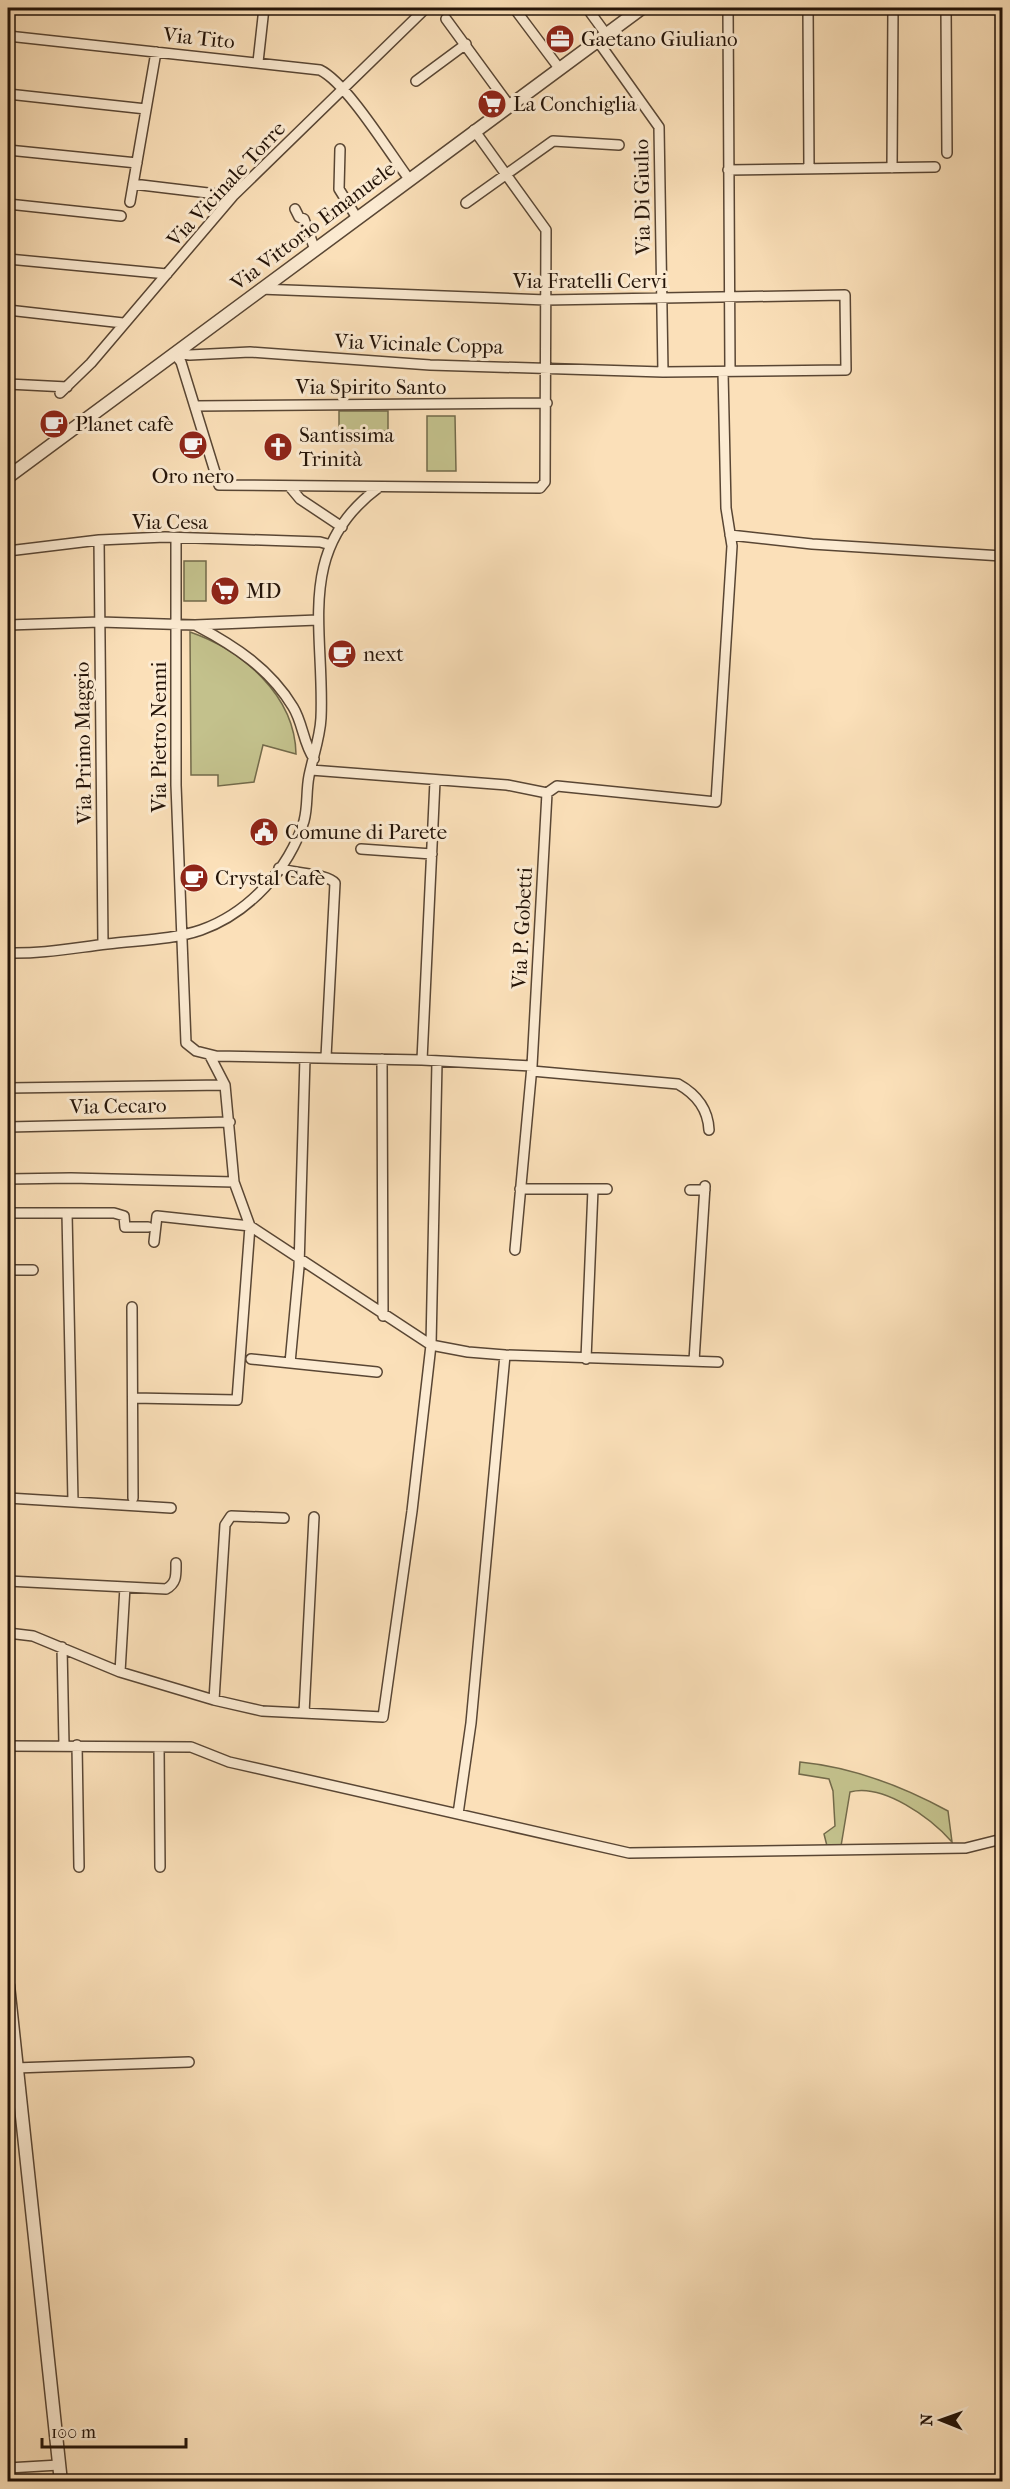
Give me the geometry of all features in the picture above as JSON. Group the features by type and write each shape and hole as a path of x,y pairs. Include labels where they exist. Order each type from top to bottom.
{"street":[{"path":"258,62 264,8"},
{"path":"408,8 425,8"},
{"name":"Via Vicinale Torre","path":"8,384 64,390 91,363 233,196 425,8"},
{"path":"514,8 559,68"},
{"name":"Via Di Giulio","path":"586,8 659,127 663,372"},
{"name":"Via Vittorio Emanuele","path":"8,477 474,130 642,8"},
{"path":"311,770 507,785 547,793 557,786 716,802 732,546 726,508 726,371 729,298 728,8"},
{"path":"808,8 809,169"},
{"path":"892,168 893,8"},
{"path":"946,8 946,153"},
{"path":"446,19 509,105"},
{"name":"Via Tito","path":"8,36 320,70 328,74 343,89 409,179"},
{"path":"416,81 466,44"},
{"path":"130,202 156,52"},
{"path":"8,93 146,109"},
{"path":"174,353 181,362 219,485 290,488 540,488 545,482 546,230 474,130"},
{"path":"466,203 553,141 619,145"},
{"path":"340,149 339,189 357,218"},
{"path":"8,150 137,163"},
{"path":"728,170 935,167"},
{"path":"133,184 233,196"},
{"path":"8,204 121,216"},
{"path":"295,209 299,217 304,219 315,250"},
{"path":"8,259 167,274"},
{"name":"Via Fratelli Cervi","path":"260,289 546,300 845,295 846,370"},
{"path":"8,310 123,323"},
{"name":"Via Vicinale Coppa","path":"174,353 190,355 250,352 397,363 663,372 846,370"},
{"name":"Via Spirito Santo","path":"195,406 546,403"},
{"path":"290,488 300,499 342,527"},
{"path":"8,953 69,950 183,935 202,930 239,909 262,891 290,852 304,818 321,718 317,599 321,577 335,534 351,513 378,488"},
{"path":"730,535 812,544 1002,556"},
{"name":"Via Cesa","path":"8,551 99,540 165,537 320,542 332,546"},
{"name":"Via Pietro Nenni","path":"176,539 176,784 186,1043 210,1056"},
{"name":"Via Primo Maggio","path":"99,540 103,944"},
{"path":"8,625 100,622 195,625 318,620"},
{"path":"195,625 255,661 293,707 307,749 314,759"},
{"path":"422,1060 435,781"},
{"name":"Via P. Gobetti","path":"515,1250 532,1068 547,793"},
{"path":"361,849 432,854"},
{"path":"279,868 295,874 326,877 335,883 326,1058"},
{"path":"133,1398 237,1400 250,1226 234,1182 225,1085 210,1056 422,1060 532,1068 678,1084 693,1094 703,1106 709,1131"},
{"path":"290,1363 299,1260 304,1058"},
{"path":"382,1059 383,1316"},
{"path":"8,1633 33,1636 120,1672 214,1700 262,1711 383,1717 412,1511 431,1345 437,1062"},
{"path":"8,1088 225,1085"},
{"name":"Via Cecaro","path":"8,1126 230,1122"},
{"path":"8,1179 71,1178 234,1182"},
{"path":"690,1190 705,1188 694,1361"},
{"path":"520,1189 607,1189"},
{"path":"586,1359 593,1189"},
{"path":"8,1213 114,1213 124,1216 125,1227 148,1227"},
{"path":"67,1213 73,1501"},
{"path":"154,1242 157,1216 250,1226 383,1316 431,1345 468,1352 504,1355 718,1362"},
{"path":"8,1270 33,1270"},
{"path":"132,1307 133,1498"},
{"path":"458,1814 471,1723 504,1355"},
{"path":"251,1359 377,1372"},
{"path":"8,1498 171,1508"},
{"path":"214,1700 225,1525 231,1516 284,1518"},
{"path":"304,1713 314,1517"},
{"path":"8,1581 166,1589 173,1585 176,1579 176,1563"},
{"path":"120,1672 124,1587"},
{"path":"62,1647 64,1745"},
{"path":"77,1745 79,1867"},
{"path":"8,1746 191,1747 229,1762 629,1853 966,1848 1002,1839"},
{"path":"159,1747 160,1867"},
{"path":"8,1985 15,2068 61,2481"},
{"path":"15,2068 189,2062"},
{"path":"8,2468 59,2465"}],"shaded area":[{"path":"339,411 388,411 388,431 339,431"},
{"path":"427,416 455,416 456,471 427,471"},
{"path":"184,561 206,561 206,601 184,601"},
{"path":"190,632 228,650 246,663 276,694 286,713 293,733 296,754 263,745 254,782 218,786 218,775 191,775"},
{"path":"800,1762 858,1773 913,1794 948,1811 952,1842 932,1823 906,1805 877,1793 863,1791 850,1792 841,1846 827,1846 824,1834 835,1826 833,1791 829,1779 799,1774"}],"place":[{"name":"Gaetano Giuliano","path":"560,39"},
{"name":"La Conchiglia","path":"492,104"},
{"name":"Planet cafè","path":"54,424"},
{"name":"Oro nero","path":"193,445"},
{"name":"Santissima Trinità","path":"278,447"},
{"name":"MD","path":"225,591"},
{"name":"next","path":"342,654"},
{"name":"Comune di Parete","path":"264,832"},
{"name":"Crystal Cafè","path":"194,878"}]}
